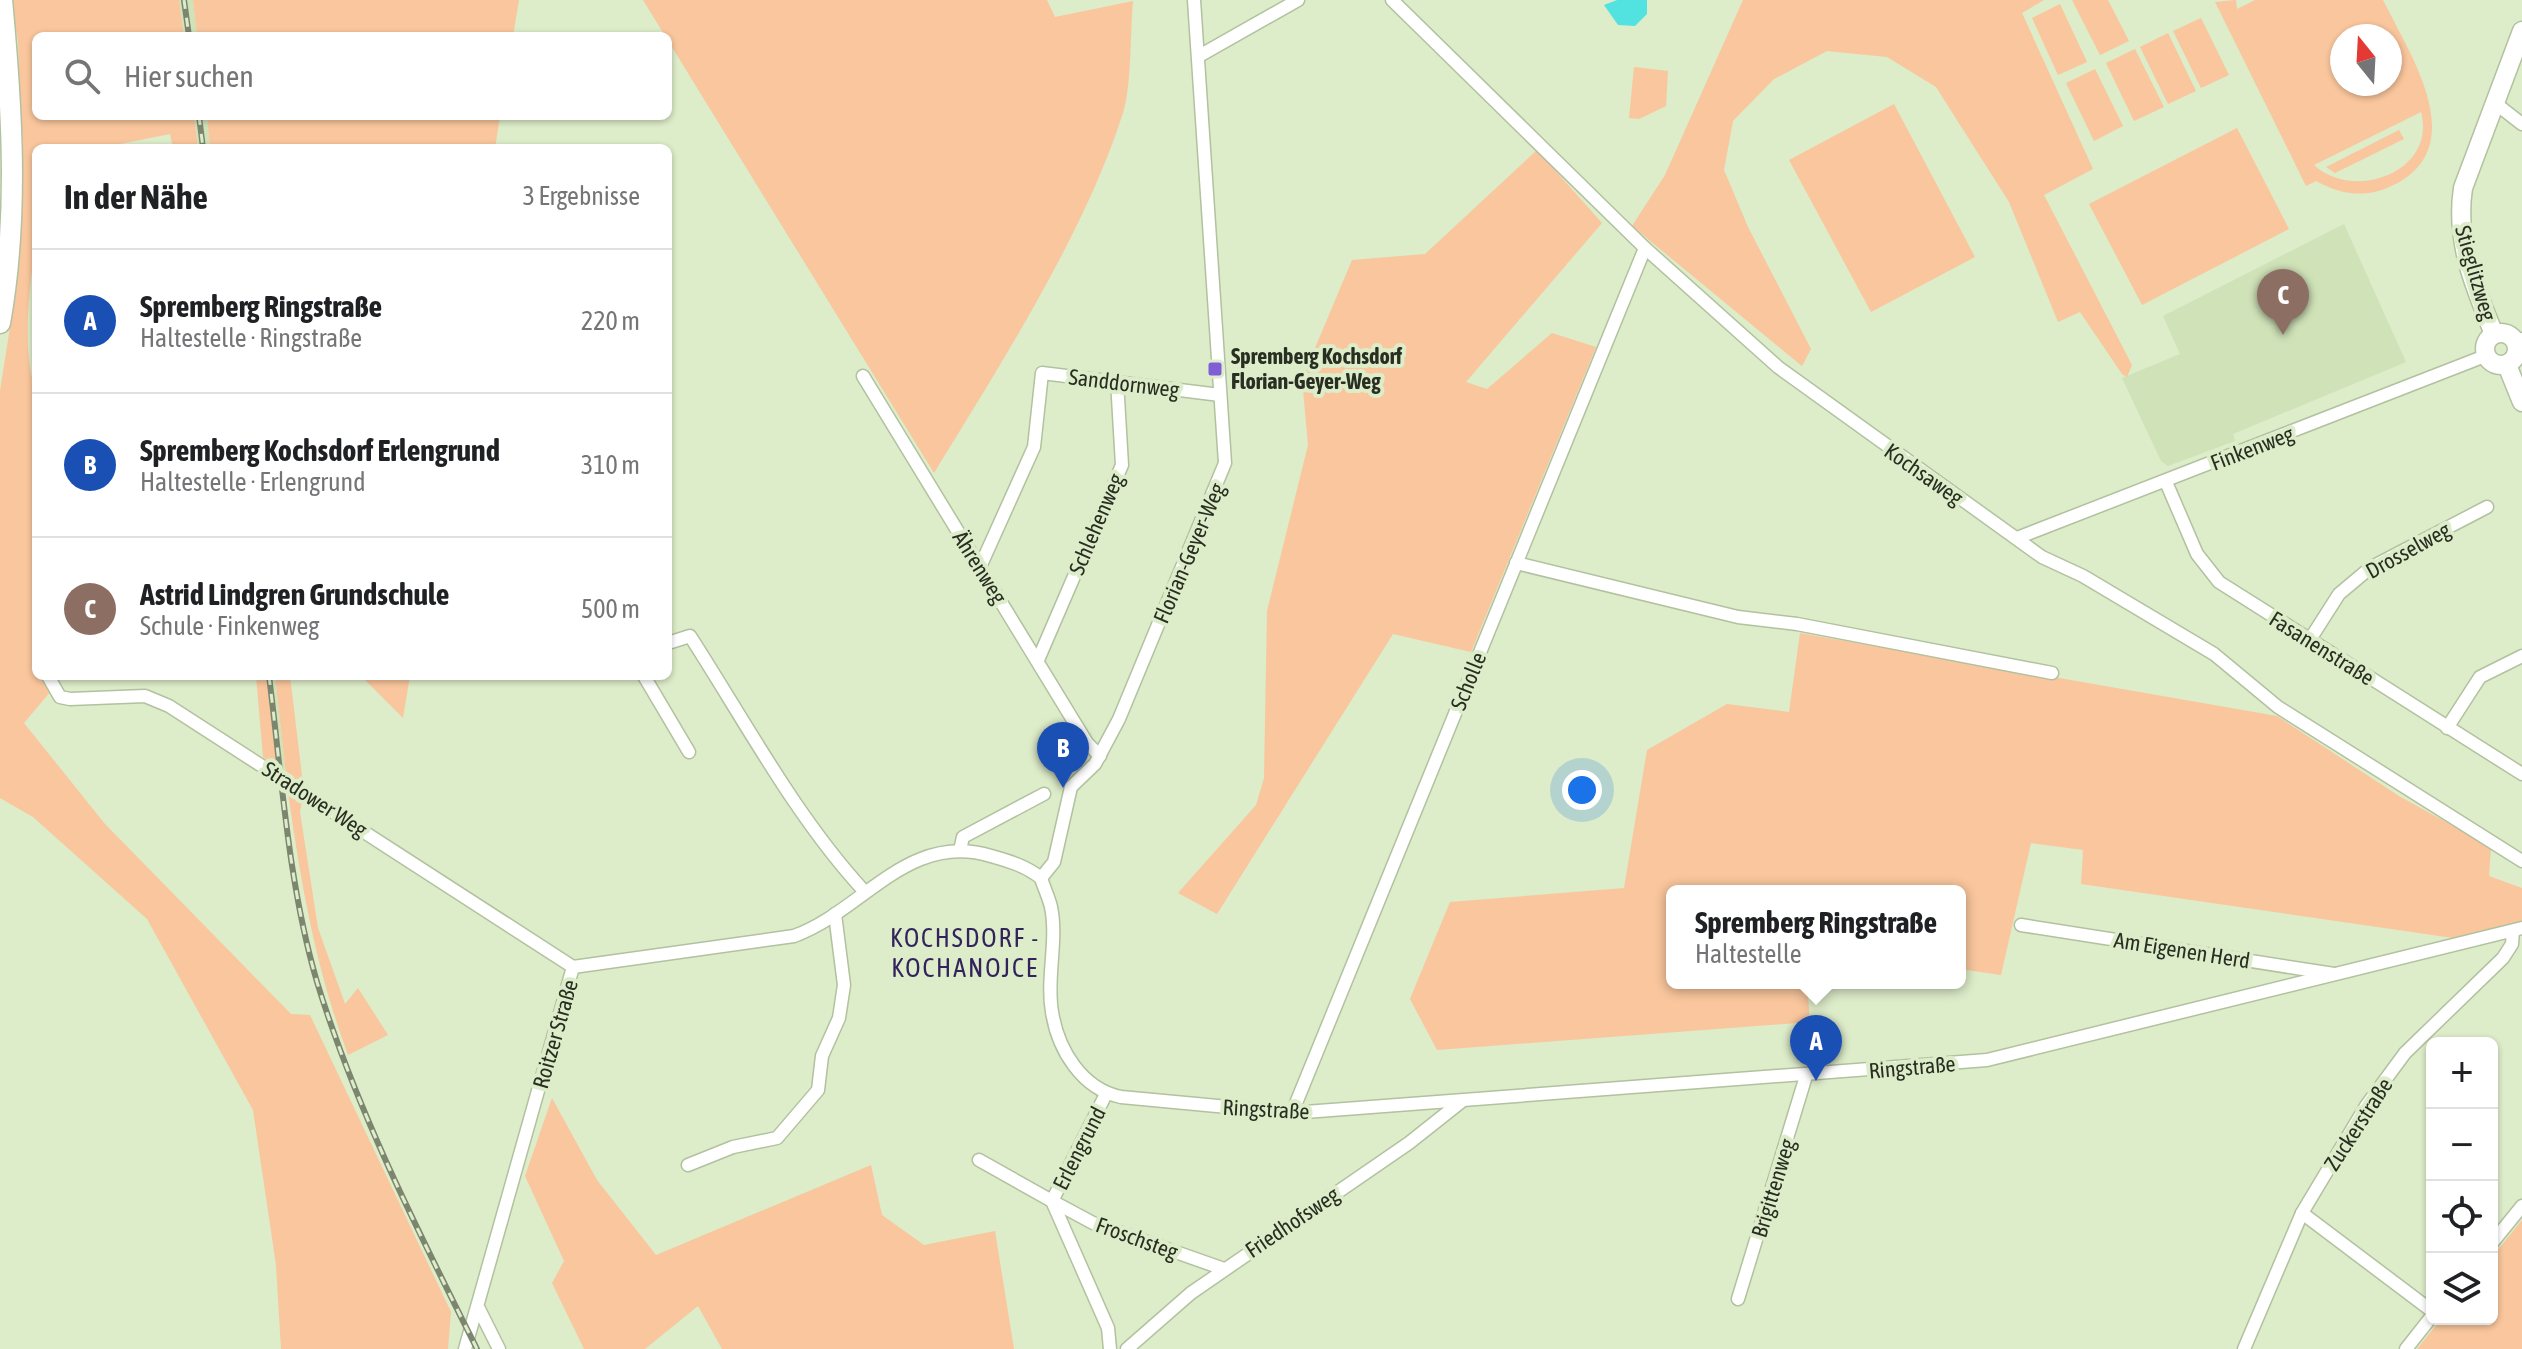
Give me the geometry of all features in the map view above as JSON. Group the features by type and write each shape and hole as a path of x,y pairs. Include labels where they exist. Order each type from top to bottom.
{"main road":[{"path":"0,323 10,222 12,146 2,0"}],"street":[{"name":"Florian-Geyer-Weg","path":"1041,878 1054,862 1071,787 1100,756 1119,719 1225,463 1194,0"},
{"path":"1199,56 1298,0"},
{"name":"Kochsaweg","path":"1392,0 1645,248 1778,367 1940,487 2042,557 2083,576 2214,654 2278,707 2522,861"},
{"name":"Stieglitzweg","path":"2494,334 2459,227 2463,188 2522,31"},
{"path":"2495,103 2522,124"},
{"name":"Scholle","path":"1292,1113 1645,248"},
{"path":"2504,333 2519,340 2515,358 2507,365 2496,366 2485,356 2485,346 2494,334 2504,333"},
{"name":"Finkenweg","path":"2017,538 2485,356"},
{"path":"2507,365 2522,402"},
{"name":"Sanddornweg","path":"980,567 1034,447 1042,373 1220,395"},
{"name":"Ährenweg","path":"863,376 1087,743 1100,756"},
{"name":"Schlehenweg","path":"1038,660 1122,465 1117,381"},
{"name":"Fasanenstraße","path":"2166,482 2207,570 2219,582 2522,774"},
{"name":"Drosselweg","path":"2309,641 2339,594 2370,568 2487,507"},
{"path":"1516,563 1738,617 1797,624 2052,673"},
{"path":"672,642 690,636 824,842 864,891"},
{"path":"2447,728 2480,677 2522,656"},
{"name":"Stradower Weg","path":"50,680 60,697 145,696 169,706 573,967"},
{"path":"646,680 689,752"},
{"path":"960,850 963,837 1044,794"},
{"name":"Roitzer Straße","path":"465,1349 479,1309 573,967 794,936 819,926 864,891 917,858 960,850 1018,863 1041,878"},
{"name":"Erlengrund","path":"1041,878 1051,909 1052,1011 1070,1059 1083,1077 1106,1094 1052,1201"},
{"path":"688,1165 733,1147 777,1138 818,1090 822,1056 839,1018 844,985 835,914"},
{"name":"Am Eigenen Herd","path":"2021,925 2343,975"},
{"name":"Ringstraße","path":"1106,1094 1292,1113 1987,1060 2518,930"},
{"name":"Zuckerstraße","path":"2244,1349 2302,1213 2366,1106 2405,1053 2503,958 2518,930"},
{"name":"Brigittenweg","path":"1738,1299 1806,1076"},
{"name":"Friedhofsweg","path":"1127,1349 1224,1269 1409,1143 1462,1101"},
{"name":"Erlengrund","path":"979,1160 1052,1201 1108,1328 1110,1349"},
{"name":"Froschsteg","path":"1052,1201 1093,1223 1224,1269"},
{"path":"2498,1236 2522,1206"},
{"path":"2302,1213 2426,1309"},
{"path":"479,1309 499,1349"},
{"path":"2406,1349 2426,1322"}],"shaded area":[{"path":"11,0 179,0 183,32 32,32 32,120 194,120 198,144 172,144 170,134 120,144 32,144 32,274 28,334 32,377 32,680 56,680 57,684 24,723 105,824 291,1014 310,1015 451,1312 448,1349 281,1349 276,1265 253,1110 147,919 33,817 0,798 0,391 16,289 22,162 18,42"},
{"path":"179,0 193,0 197,32 183,32"},
{"path":"193,0 519,0 514,32 197,32"},
{"path":"643,0 1047,0 1055,17 1133,1 1125,104 1105,161 1038,299 934,473 672,47 672,32 663,32"},
{"path":"1743,0 2044,0 2022,13 2093,169 2044,195 2132,365 2127,377 2080,312 2058,322 2009,202 1936,87 1887,57 1827,51 1774,79 1733,121 1724,170 1748,227 1811,349 1802,366 1632,226 1665,175"},
{"path":"2072,0 2108,0 2129,41 2100,55"},
{"path":"2236,0 2237,9 2255,0 2383,0 2396,24 2330,24 2330,96 2402,96 2402,36 2408,47 2420,74 2432,127 2428,151 2413,172 2387,188 2369,193 2342,192 2316,181 2306,186 2215,2","holes":["2421,112 2423,133 2417,151 2405,165 2388,175 2350,181 2331,176 2314,165"]},
{"path":"2060,4 2087,62 2058,75 2032,18"},
{"path":"2201,18 2229,75 2201,88 2173,31"},
{"path":"2168,33 2196,91 2168,104 2140,47"},
{"path":"2135,49 2164,107 2134,121 2106,63"},
{"path":"1634,67 1668,71 1666,106 1639,119 1629,118"},
{"path":"2095,69 2123,126 2094,141 2066,83"},
{"path":"1894,104 1975,257 1871,312 1789,160"},
{"path":"194,120 207,120 210,144 198,144"},
{"path":"207,120 499,120 496,144 210,144"},
{"path":"2237,128 2289,229 2142,305 2089,204"},
{"path":"2399,130 2404,139 2335,173 2326,167"},
{"path":"1537,150 1602,223 1466,382 1487,389 1552,333 1596,347 1471,652 1393,634 1217,914 1178,893 1256,805 1264,778 1267,611 1308,445 1302,379 1352,260 1425,254"},
{"path":"2344,224 2406,362 2233,434 2235,441 2168,466 2161,461 2122,378 2180,354 2163,316"},
{"path":"1800,633 2277,716 2399,796 2491,847 2489,876 2522,888 2522,921 2453,938 2081,884 2083,850 2031,843 2001,975 1966,970 1966,885 1666,885 1666,989 1807,989 1810,1022 1437,1050 1410,999 1450,902 1624,888 1647,750 1727,704 1789,712"},
{"path":"256,680 266,680 277,767 263,757"},
{"path":"266,680 275,680 286,774 277,767"},
{"path":"275,680 290,680 303,784 286,774"},
{"path":"365,680 409,680 403,718"},
{"path":"287,785 303,797 300,812 318,928 345,1004 358,988 388,1035 348,1055 326,987 310,922"},
{"path":"552,1098 597,1180 656,1255 871,1165 882,1215 924,1245 995,1231 1014,1349 722,1349 698,1306 645,1349 584,1349 552,1283 564,1261 525,1176"},
{"path":"2522,1220 2522,1349 2417,1349 2436,1325 2498,1325 2498,1250"}],"water":[{"path":"1617,0 1647,0 1647,14 1635,26 1618,25 1604,5"}],"railway":[{"path":"184,0 188,32"},
{"path":"200,120 202,144"},
{"path":"269,680 292,869 317,982 369,1123 477,1349"}],"place":[{"name":"Astrid Lindgren Grundschule","path":"2283,335"},
{"name":"Spremberg Kochsdorf Florian-Geyer-Weg","path":"1215,369"},
{"name":"Spremberg Kochsdorf Erlengrund","path":"1063,788"},
{"name":"Spremberg Ringstraße","path":"1816,1081"}],"district":[{"name":"KOCHSDORF - KOCHANOJCE","path":"965,953"}]}
